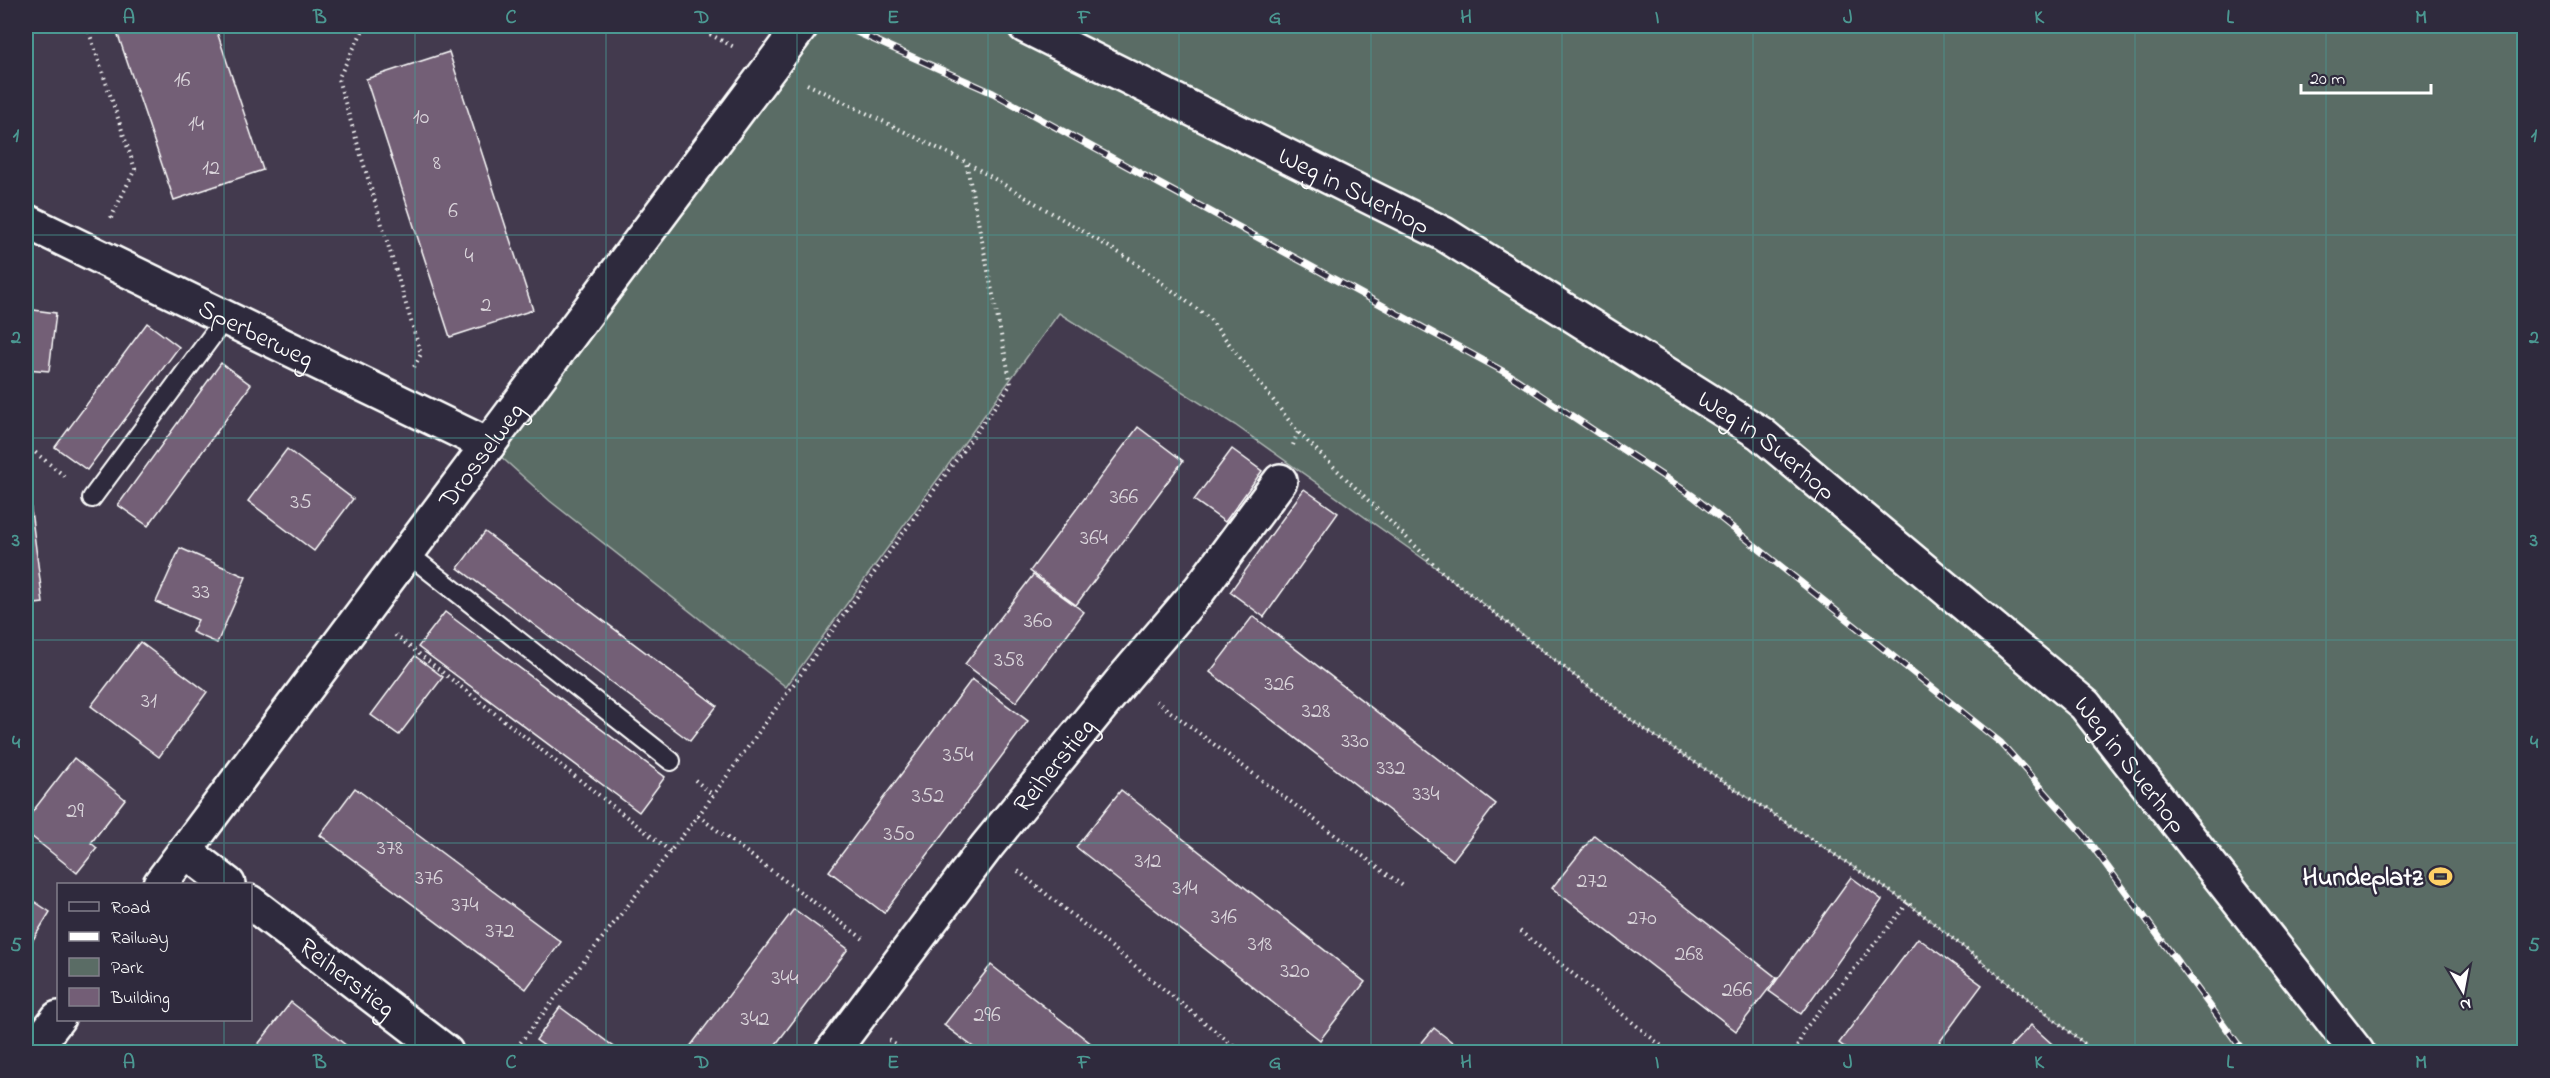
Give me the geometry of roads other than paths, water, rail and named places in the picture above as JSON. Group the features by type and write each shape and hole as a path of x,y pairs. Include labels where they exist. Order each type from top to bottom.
{"street":[{"name":"Drosselweg","path":"161,883 801,26"},
{"name":"Weg in Suerhop","path":"1025,26 1444,234 1760,432 2085,705 2357,1053"},
{"name":"Sperberweg","path":"26,221 488,445"},
{"name":"Reiherstieg","path":"832,1053 987,846 1124,678 1200,590 1280,481"},
{"path":"185,851 225,883"},
{"name":"Reiherstieg","path":"252,904 446,1053"},
{"path":"32,1053 57,1019"}],"lane":[{"path":"92,498 226,317"},
{"path":"407,553 671,761"}],"railway":[{"path":"843,26 993,93 1510,375 1693,496 2001,743 2084,835 2244,1052"}],"place":[{"name":"Hundeplatz","path":"2441,876"}]}
